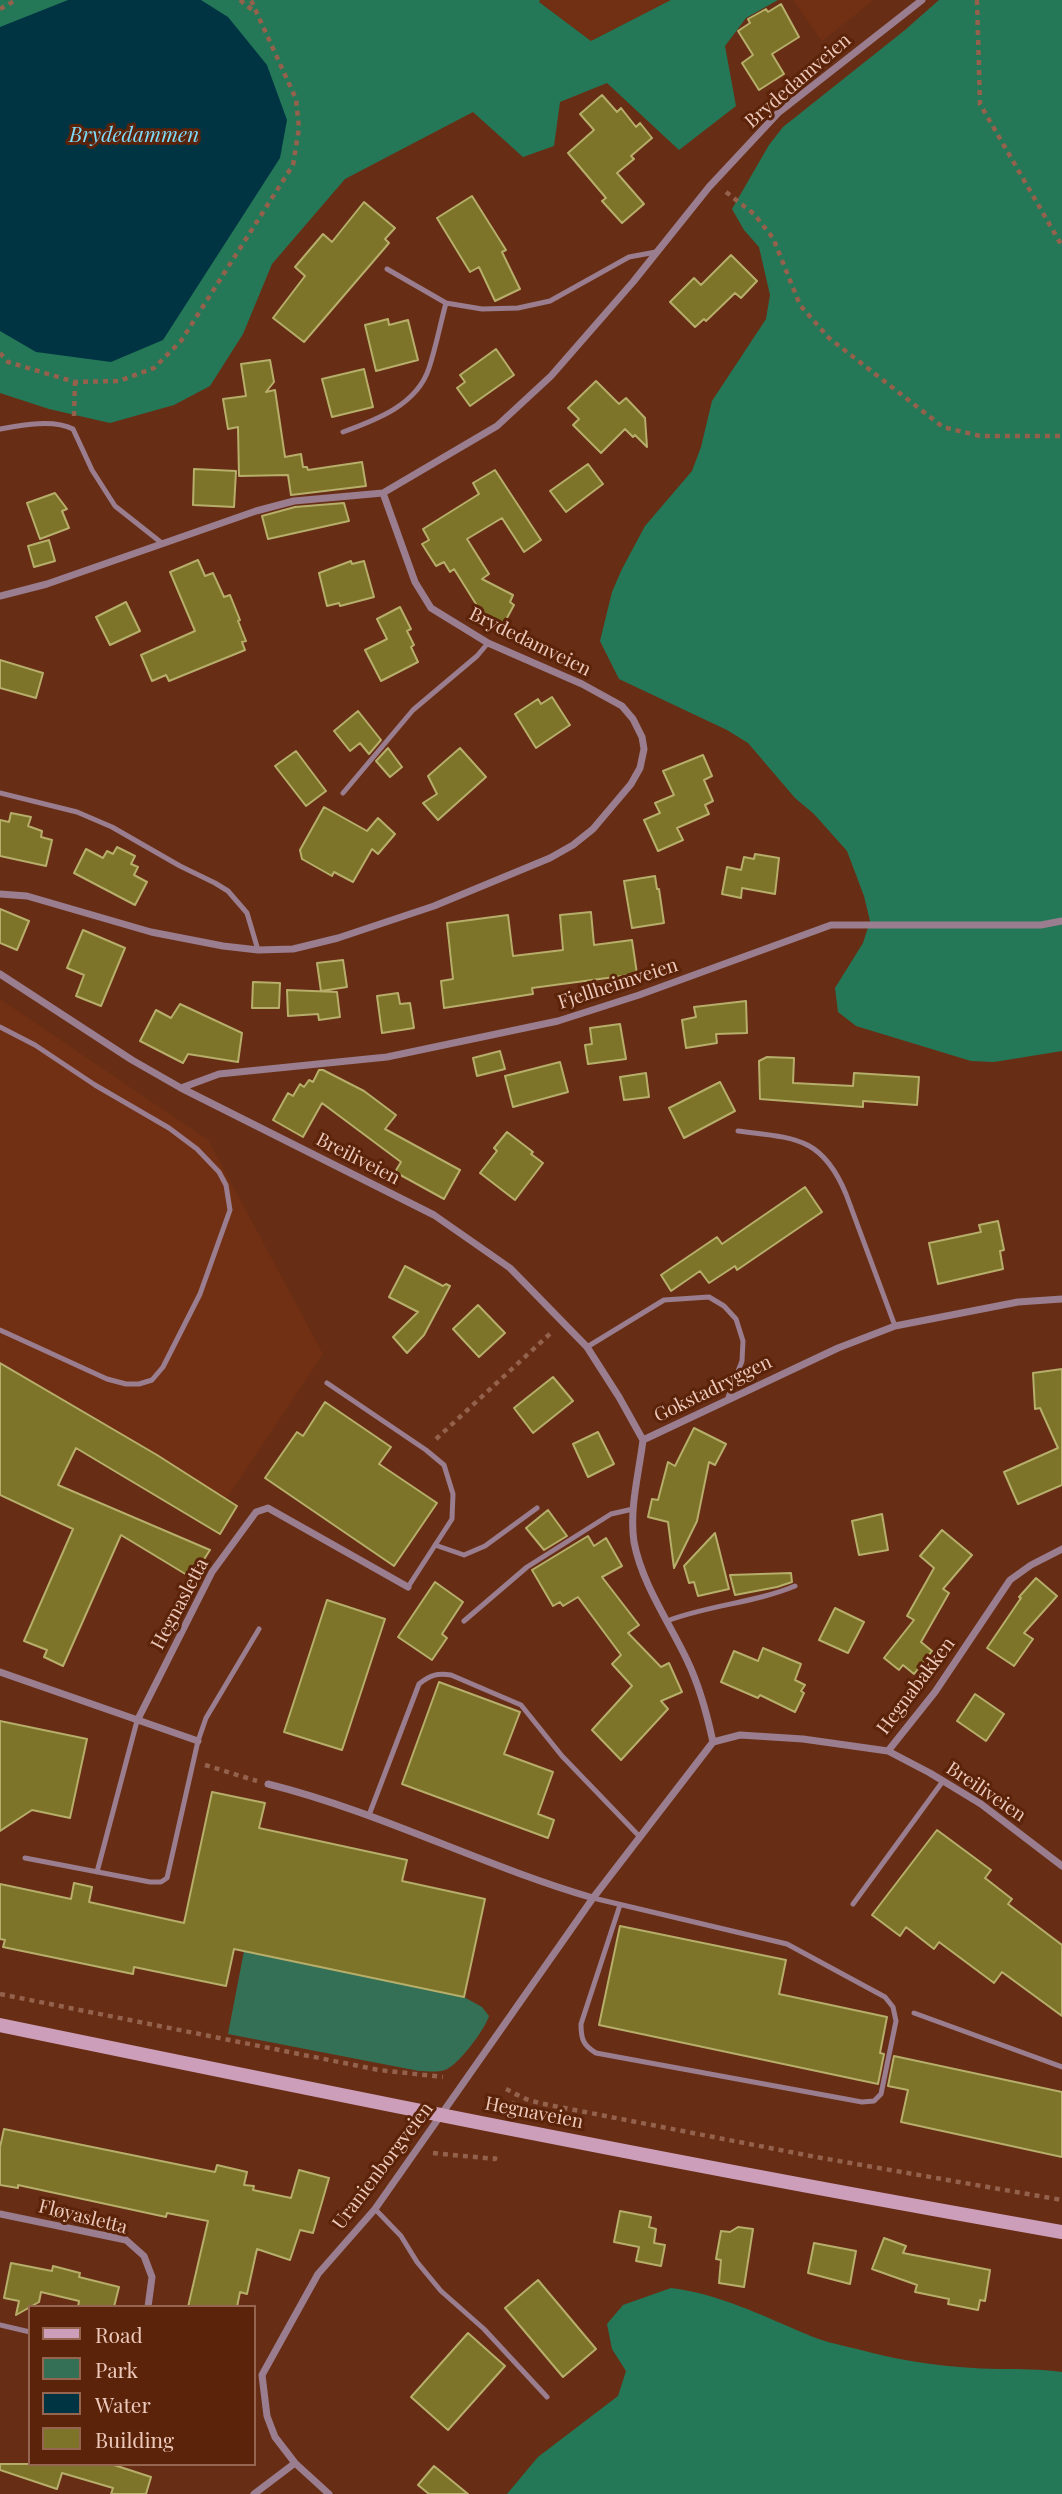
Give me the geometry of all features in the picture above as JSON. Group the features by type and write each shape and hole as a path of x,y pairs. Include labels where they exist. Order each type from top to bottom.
{"main road":[{"name":"Hegnaveien","path":"0,2025 440,2116 1062,2232"}],"street":[{"name":"Brydedamveien","path":"0,894 27,897 151,932 223,946 258,950 293,949 338,938 433,906 550,858 593,829 631,784 640,768 644,749 638,728 622,706 582,684 488,643 431,608 415,582 383,493 497,426 551,376 714,182 778,113 912,3 922,0"},
{"path":"0,596 47,584 256,511 293,502 383,493"},
{"name":"Fjellheimveien","path":"181,1088 219,1074 387,1057 558,1021 639,995 831,925 1041,925 1062,921"},
{"name":"Breiliveien","path":"0,974 80,1028 181,1088 434,1215 510,1268 587,1347 643,1440"},
{"name":"Gokstadryggen","path":"713,1742 703,1697 647,1579 635,1542 633,1509 643,1440 838,1348 895,1326 1018,1302 1062,1299"},
{"name":"Hegnasletta","path":"137,1721 212,1572 256,1512 268,1508 408,1587"},
{"name":"Hegnabakken","path":"713,1742 740,1735 803,1739 888,1751 935,1692 1010,1580 1031,1565 1062,1549"},
{"path":"0,1672 198,1741"},
{"name":"Uranienborgveien","path":"329,2494 295,2463 275,2437 267,2416 258,2374 318,2274 375,2208 593,1898 713,1742"},
{"name":"Breiliveien","path":"888,1751 981,1804 1062,1866"},
{"path":"268,1784 369,1815 536,1881 593,1898"},
{"name":"Fløyasletta","path":"0,2214 126,2240 144,2256 152,2277 148,2305"},
{"path":"254,2494 295,2463"}],"lane":[{"path":"387,269 446,303 482,309 518,308 550,301 629,257 656,252"},
{"path":"343,432 376,420 400,405 418,388 428,370 446,303"},
{"path":"0,429 20,425 64,424 73,429 92,470 115,506 163,544"},
{"path":"343,793 413,710 477,656 488,643"},
{"path":"0,793 77,813 112,827 215,883 228,891 247,913 258,950"},
{"path":"0,1027 35,1045 95,1085 169,1128 197,1149 219,1172 226,1185 230,1210 200,1294 163,1367 152,1380 126,1384 107,1379 0,1330"},
{"path":"738,1130 801,1141 827,1158 846,1194 895,1326"},
{"path":"587,1347 664,1300 709,1297 724,1306 736,1319 743,1341 742,1361 727,1400"},
{"path":"327,1382 444,1465 453,1494 452,1520 408,1587"},
{"path":"435,1545 464,1555 485,1546 537,1508"},
{"path":"464,1621 527,1567 611,1514 633,1509"},
{"path":"667,1620 769,1597 795,1586"},
{"path":"24,1858 150,1882 161,1882 167,1878 198,1741 206,1718 259,1629"},
{"path":"369,1815 419,1684 428,1676 452,1675 521,1705 562,1756 640,1837"},
{"path":"97,1872 137,1721"},
{"path":"853,1904 943,1781"},
{"path":"593,1898 788,1944 885,1997 893,2007 896,2021 881,2094 874,2101 862,2102 596,2053 588,2048 581,2039 581,2024 620,1905"},
{"path":"914,2013 1062,2067"},
{"path":"375,2208 401,2236 417,2262 441,2291 484,2329 547,2396"},
{"path":"0,2325 28,2332"}],"path":[{"path":"0,9 16,0"},
{"path":"240,0 257,14"},
{"path":"0,353 8,362 75,382 119,381 154,368 181,341 293,165 299,128 296,99 250,0"},
{"path":"978,0 981,104 1062,247"},
{"path":"714,182 754,214 773,238 800,304 829,338 943,427 980,436 1062,436"},
{"path":"73,429 75,382"},
{"path":"426,1450 563,1320"},
{"path":"194,1761 268,1784"},
{"path":"0,1994 379,2070 443,2077"},
{"path":"378,2078 379,2070"},
{"path":"506,2089 539,2103 816,2157 1062,2200"},
{"path":"512,2106 517,2095"},
{"path":"432,2153 495,2159 496,2153"}],"shaded area":[{"path":"671,0 591,41 539,2"},
{"path":"793,0 874,0 822,41"},
{"path":"0,999 208,1140 323,1354 221,1507 0,1373"}],"green space":[{"path":"0,0 540,0 539,2 591,41 671,0 778,0 746,18 725,46 736,106 679,150 607,83 560,102 554,146 523,157 473,112 345,179 272,264 243,334 210,386 174,405 110,423 49,409 0,393"},
{"path":"939,0 1062,0 1062,1051 994,1062 971,1061 856,1026 838,1012 835,988 863,943 870,921 864,896 847,851 814,814 795,798 748,743 727,730 619,679 600,641 612,592 622,569 645,526 692,471 712,401 766,319 770,295 759,247 744,230 732,209 769,145 783,127"},
{"path":"244,1951 464,1997 482,2007 489,2016 465,2053 452,2066 437,2071 419,2071 228,2034"},
{"path":"671,2288 723,2300 824,2341 892,2357 927,2364 1062,2372 1062,2494 507,2494 538,2457 618,2396 626,2371 612,2349 607,2324 623,2305"}],"water":[{"name":"Brydedammen","path":"68,0 201,0 228,17 267,65 287,120 280,158 163,340 111,362 36,352 0,331 0,27"}],"building":[{"path":"781,4 799,37 772,54 784,74 759,90 742,63 753,55 738,31 750,23 748,19"},
{"path":"602,95 617,112 621,108 636,127 640,123 652,138 631,156 634,159 617,173 644,204 622,223 602,201 606,198 568,153 594,130 580,114"},
{"path":"472,196 506,250 502,252 520,289 495,301 479,267 470,272 437,218"},
{"path":"364,202 395,228 385,239 389,243 304,342 273,318 305,276 295,267 323,234 332,242"},
{"path":"731,255 757,281 741,298 735,293 706,321 704,319 695,327 670,302 694,278 701,285"},
{"path":"388,319 389,325 408,320 418,360 376,371 365,325"},
{"path":"496,349 514,375 470,406 457,388 465,382 460,375"},
{"path":"270,360 274,382 266,392 275,390 285,457 301,454 303,467 308,470 362,462 366,486 291,495 288,475 239,476 238,427 228,429 223,399 246,396 241,364"},
{"path":"364,369 373,407 332,417 322,379"},
{"path":"596,381 619,404 626,398 645,418 647,447 625,429 601,453 573,425 579,419 568,408"},
{"path":"588,464 603,484 566,512 550,491"},
{"path":"194,469 236,471 234,507 193,505"},
{"path":"495,470 541,540 524,552 502,518 467,539 489,574 482,579 513,595 510,602 514,605 501,629 471,613 476,604 454,569 450,572 444,562 436,566 422,544 429,540 423,529 479,494 473,483"},
{"path":"55,493 67,509 62,511 69,528 40,539 27,503"},
{"path":"344,503 349,521 268,539 262,516 295,507"},
{"path":"49,540 55,561 34,567 28,546"},
{"path":"198,560 205,576 213,573 224,597 230,595 246,641 242,642 245,650 169,681 166,675 152,681 141,655 195,631 170,572"},
{"path":"351,561 352,564 364,561 374,597 340,606 339,603 327,606 319,573"},
{"path":"126,602 140,631 110,645 96,617"},
{"path":"400,607 411,629 407,631 418,662 381,681 365,650 387,639 377,619"},
{"path":"0,660 43,673 36,698 0,688"},
{"path":"552,697 570,725 536,748 515,714 538,699 541,704"},
{"path":"358,711 381,740 369,754 360,743 350,751 334,731"},
{"path":"388,748 402,767 390,777 376,761"},
{"path":"460,748 486,777 438,820 423,803 437,794 428,776"},
{"path":"296,751 326,791 306,806 275,766"},
{"path":"703,755 712,776 704,780 713,801 705,805 709,814 677,828 683,840 658,851 644,820 660,813 655,803 674,795 663,771"},
{"path":"324,807 367,831 378,818 395,834 378,854 372,849 353,882 334,872 332,876 302,859 300,850"},
{"path":"11,813 31,817 28,826 42,831 41,837 52,840 46,866 0,856 0,820 9,822"},
{"path":"117,847 135,856 131,864 138,867 134,875 147,882 135,905 74,873 86,849 103,858 107,851 113,854"},
{"path":"755,854 779,858 775,894 742,888 741,898 722,894 727,867 741,870 744,857 754,859"},
{"path":"655,876 664,923 632,928 624,881"},
{"path":"0,909 29,921 17,950 0,943"},
{"path":"591,912 594,945 632,940 637,974 532,988 533,994 444,1008 441,981 453,979 447,923 508,915 513,956 563,950 560,915"},
{"path":"83,930 125,948 101,1006 76,996 84,975 67,968"},
{"path":"343,960 347,987 321,991 317,963"},
{"path":"253,982 280,983 279,1008 252,1008"},
{"path":"287,990 337,992 340,1017 319,1020 318,1014 288,1016"},
{"path":"398,993 400,1004 410,1003 414,1028 382,1033 377,996"},
{"path":"746,1001 747,1033 716,1034 717,1043 686,1048 682,1020 696,1017 694,1007"},
{"path":"180,1004 242,1033 238,1062 188,1054 183,1063 140,1041 156,1010 171,1018"},
{"path":"620,1024 626,1059 588,1064 585,1045 592,1044 590,1028"},
{"path":"500,1051 505,1069 477,1076 473,1058"},
{"path":"767,1057 794,1058 793,1083 853,1086 854,1073 919,1077 917,1105 863,1101 863,1107 760,1099 759,1061"},
{"path":"560,1062 568,1092 513,1107 505,1076"},
{"path":"319,1070 364,1091 396,1115 385,1129 460,1170 444,1199 395,1172 401,1162 322,1103 303,1137 273,1120 288,1093 293,1096 300,1084 304,1087 309,1080 313,1082"},
{"path":"646,1073 649,1097 624,1100 620,1077"},
{"path":"720,1082 735,1111 684,1138 669,1108"},
{"path":"507,1132 543,1163 515,1200 480,1173"},
{"path":"805,1187 822,1212 737,1270 735,1266 709,1283 700,1271 671,1291 661,1275 717,1237 722,1244"},
{"path":"998,1221 1004,1250 1000,1251 1003,1269 938,1284 929,1243 981,1232 979,1225"},
{"path":"405,1266 443,1286 450,1286 424,1335 407,1353 393,1337 418,1312 389,1297"},
{"path":"478,1305 505,1333 479,1357 453,1329"},
{"path":"0,1363 157,1455 237,1506 220,1534 76,1448 58,1485 210,1550 192,1578 121,1535 63,1666 44,1657 47,1650 24,1641 73,1529 0,1495"},
{"path":"1062,1369 1062,1485 1018,1504 1004,1472 1058,1448 1040,1408 1035,1409 1033,1373"},
{"path":"553,1377 573,1401 533,1433 514,1408"},
{"path":"325,1402 391,1447 379,1464 437,1503 394,1566 265,1478 297,1432 303,1436"},
{"path":"694,1428 726,1444 715,1465 709,1462 697,1521 674,1568 668,1522 648,1517 652,1499 658,1500 668,1462 675,1466"},
{"path":"598,1432 614,1464 588,1477 573,1444"},
{"path":"548,1510 567,1536 544,1550 526,1528"},
{"path":"882,1514 888,1550 859,1555 852,1521"},
{"path":"942,1530 972,1555 943,1589 949,1593 921,1642 932,1651 914,1674 903,1665 899,1670 884,1658 914,1620 907,1616 934,1568 920,1556"},
{"path":"715,1533 729,1589 698,1596 694,1582 689,1583 684,1566"},
{"path":"588,1536 594,1546 606,1538 622,1566 602,1577 639,1625 628,1633 661,1667 669,1663 682,1692 661,1701 668,1709 621,1760 592,1730 632,1686 612,1664 621,1655 578,1597 563,1606 560,1602 553,1606 532,1570"},
{"path":"791,1573 792,1582 735,1595 730,1575"},
{"path":"1036,1578 1057,1596 1024,1633 1033,1639 1014,1666 987,1648 1021,1598 1019,1597"},
{"path":"435,1582 463,1602 442,1634 447,1638 432,1660 398,1637"},
{"path":"327,1600 385,1619 342,1750 284,1732"},
{"path":"835,1608 864,1622 848,1653 819,1640"},
{"path":"763,1648 801,1664 795,1680 805,1685 801,1691 804,1693 795,1712 760,1695 758,1698 721,1682 734,1651 758,1661"},
{"path":"439,1682 520,1712 504,1754 553,1772 538,1814 554,1820 548,1838 402,1784"},
{"path":"975,1694 1004,1714 986,1741 957,1721"},
{"path":"0,1721 87,1739 70,1818 32,1810 0,1831"},
{"path":"212,1792 265,1803 259,1828 407,1860 402,1881 485,1899 464,1997 234,1949 226,1986 134,1967 133,1974 3,1947 5,1940 0,1939 0,1884 71,1899 74,1883 92,1887 89,1902 184,1923"},
{"path":"937,1830 991,1870 985,1878 1012,1899 1008,1904 1062,1945 1062,2016 1002,1972 994,1983 939,1942 934,1949 906,1927 900,1936 872,1915"},
{"path":"620,1926 786,1960 779,1994 887,2017 880,2053 884,2054 878,2084 599,2025"},
{"path":"894,2056 1062,2092 1062,2157 901,2122 908,2090 888,2086"},
{"path":"4,2129 215,2172 217,2165 247,2172 244,2185 254,2186 253,2190 291,2198 299,2170 329,2178 313,2233 300,2230 290,2260 257,2249 247,2294 240,2292 237,2305 188,2305 208,2221 167,2213 166,2217 18,2185 18,2188 0,2185 0,2147"},
{"path":"620,2211 651,2217 649,2227 656,2229 654,2243 665,2245 661,2266 636,2261 639,2247 614,2242"},
{"path":"738,2227 753,2229 744,2287 719,2283 721,2260 716,2259 721,2231 730,2232"},
{"path":"884,2238 906,2246 903,2253 990,2270 985,2301 980,2300 978,2310 948,2304 949,2299 915,2292 917,2285 872,2269"},
{"path":"814,2243 856,2251 850,2284 808,2273"},
{"path":"11,2263 52,2271 53,2266 80,2273 79,2277 119,2287 114,2305 78,2305 79,2301 41,2292 39,2302 28,2305 28,2308 16,2315 19,2301 4,2298"},
{"path":"538,2280 596,2349 563,2377 505,2308"},
{"path":"468,2333 505,2366 448,2430 411,2397"},
{"path":"0,2464 117,2466 151,2477 146,2494 111,2494 113,2488 62,2473 57,2489 0,2470"},
{"path":"434,2466 468,2494 429,2494 418,2485"}]}
